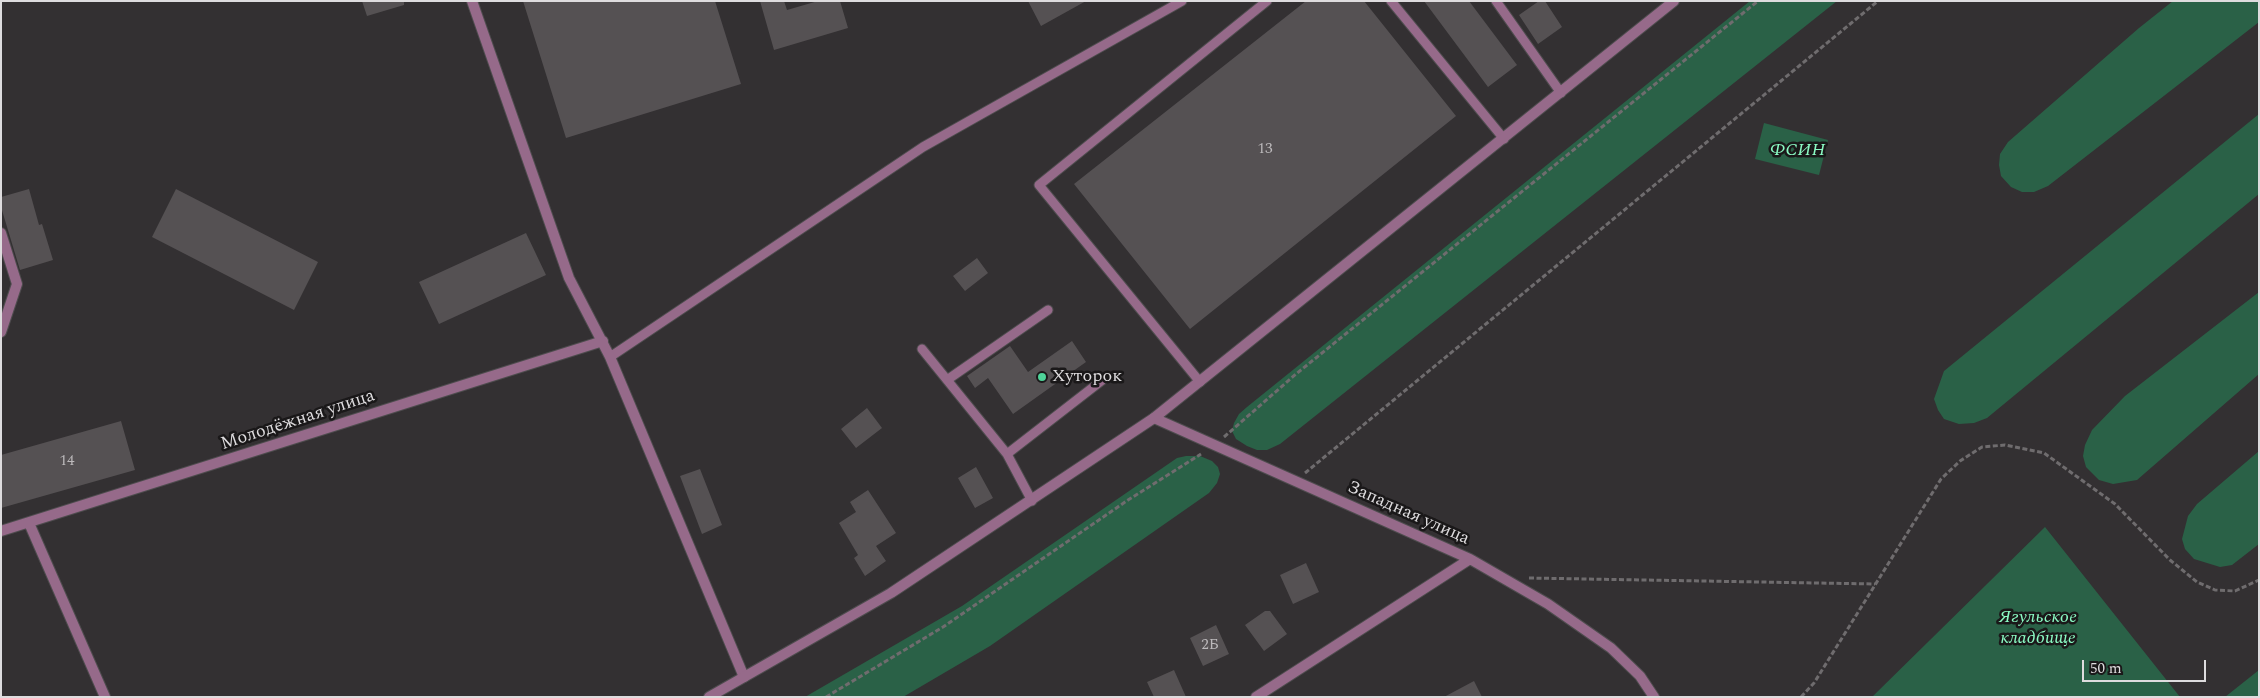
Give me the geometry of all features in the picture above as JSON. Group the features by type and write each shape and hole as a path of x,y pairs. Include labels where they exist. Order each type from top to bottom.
{"street":[{"path":"472,1 569,278 604,341 744,677"},
{"path":"709,697 891,593 1032,501 1154,418 1674,1"},
{"path":"1,233 17,284 1,332"},
{"name":"Молодёжная улица","path":"1,531 604,341"},
{"name":"Западная улица","path":"1154,418 1470,559"},
{"path":"29,523 105,697"},
{"path":"1470,559 1548,604 1611,648 1640,676 1654,697"},
{"name":"Западная улица","path":"1256,697 1470,559"}],"lane":[{"path":"610,357 923,147 1182,1"},
{"path":"1200,382 1039,185 1267,1"},
{"path":"1391,1 1504,139"},
{"path":"1496,1 1561,93"},
{"path":"947,380 1048,310"},
{"path":"922,348 1007,454 1032,501"},
{"path":"1007,454 1105,378"}],"path":[{"path":"826,697 943,627 1128,500 1215,445 1296,374 1758,1"},
{"path":"1295,481 1878,1"},
{"path":"1801,697 1814,683 1941,478 1960,461 1982,447 2005,445 2044,452 2115,504 2170,560 2197,582 2215,590 2235,591 2259,580"},
{"path":"1504,578 1876,584"}],"green space":[{"path":"1750,1 1837,1 1280,444 1267,450 1257,450 1236,439 1232,431 1234,423 1239,414 1247,407"},
{"path":"2173,1 2259,1 2259,22 2048,186 2034,192 2022,192 2011,187 2001,176 1999,165 2000,154 2008,142 2139,28"},
{"path":"2259,114 2259,194 1987,418 1974,423 1959,424 1944,419 1934,399 1944,371"},
{"name":"ФСИН","path":"1764,123 1828,140 1819,175 1755,159"},
{"path":"2259,292 2259,374 2137,480 2113,484 2099,480 2086,467 2083,456 2085,445 2092,430 2125,396"},
{"path":"2259,451 2259,544 2232,565 2220,567 2194,559 2185,549 2182,539 2188,516 2197,504"},
{"path":"1200,456 1212,461 1218,467 1220,474 1217,483 1209,493 990,646 903,697 805,697 962,606 1177,458"},
{"name":"Ягульское кладбище","path":"2045,527 2180,697 1872,697"},
{"path":"2259,670 2259,697 2225,697"}],"building":[{"path":"362,1 404,1 404,5 367,16"},
{"path":"523,1 715,1 741,84 566,138"},
{"path":"760,1 784,1 787,10 818,1 840,1 848,28 774,50"},
{"path":"1028,1 1086,1 1041,26"},
{"path":"1306,1 1364,1 1456,116 1190,329 1074,184"},
{"path":"1424,1 1469,1 1517,65 1488,87"},
{"path":"1539,1 1545,1 1562,27 1538,44 1519,15"},
{"path":"29,189 39,225 42,224 53,260 20,270 1,207 1,197"},
{"path":"176,189 318,262 294,310 152,237"},
{"path":"526,233 546,275 439,324 419,282"},
{"path":"977,258 988,273 965,291 953,276"},
{"name":"Хуторок","path":"1072,341 1086,362 1013,414 988,378 975,388 967,376 1010,346 1028,372"},
{"path":"867,408 882,428 856,448 841,429"},
{"path":"121,421 135,470 1,508 1,455"},
{"path":"976,467 993,498 975,508 958,478"},
{"path":"700,469 722,525 702,534 680,476"},
{"path":"868,490 896,533 876,546 886,561 865,576 854,558 858,555 839,523 856,512 850,502"},
{"path":"1306,563 1319,592 1293,604 1280,575"},
{"path":"1265,611 1270,611 1287,634 1264,651 1245,625"},
{"path":"1216,625 1229,654 1203,666 1190,638"},
{"path":"1174,670 1186,697 1154,697 1147,682"},
{"path":"1474,681 1482,697 1444,697"}],"place":[{"name":"Хуторок","path":"1042,377"}]}
